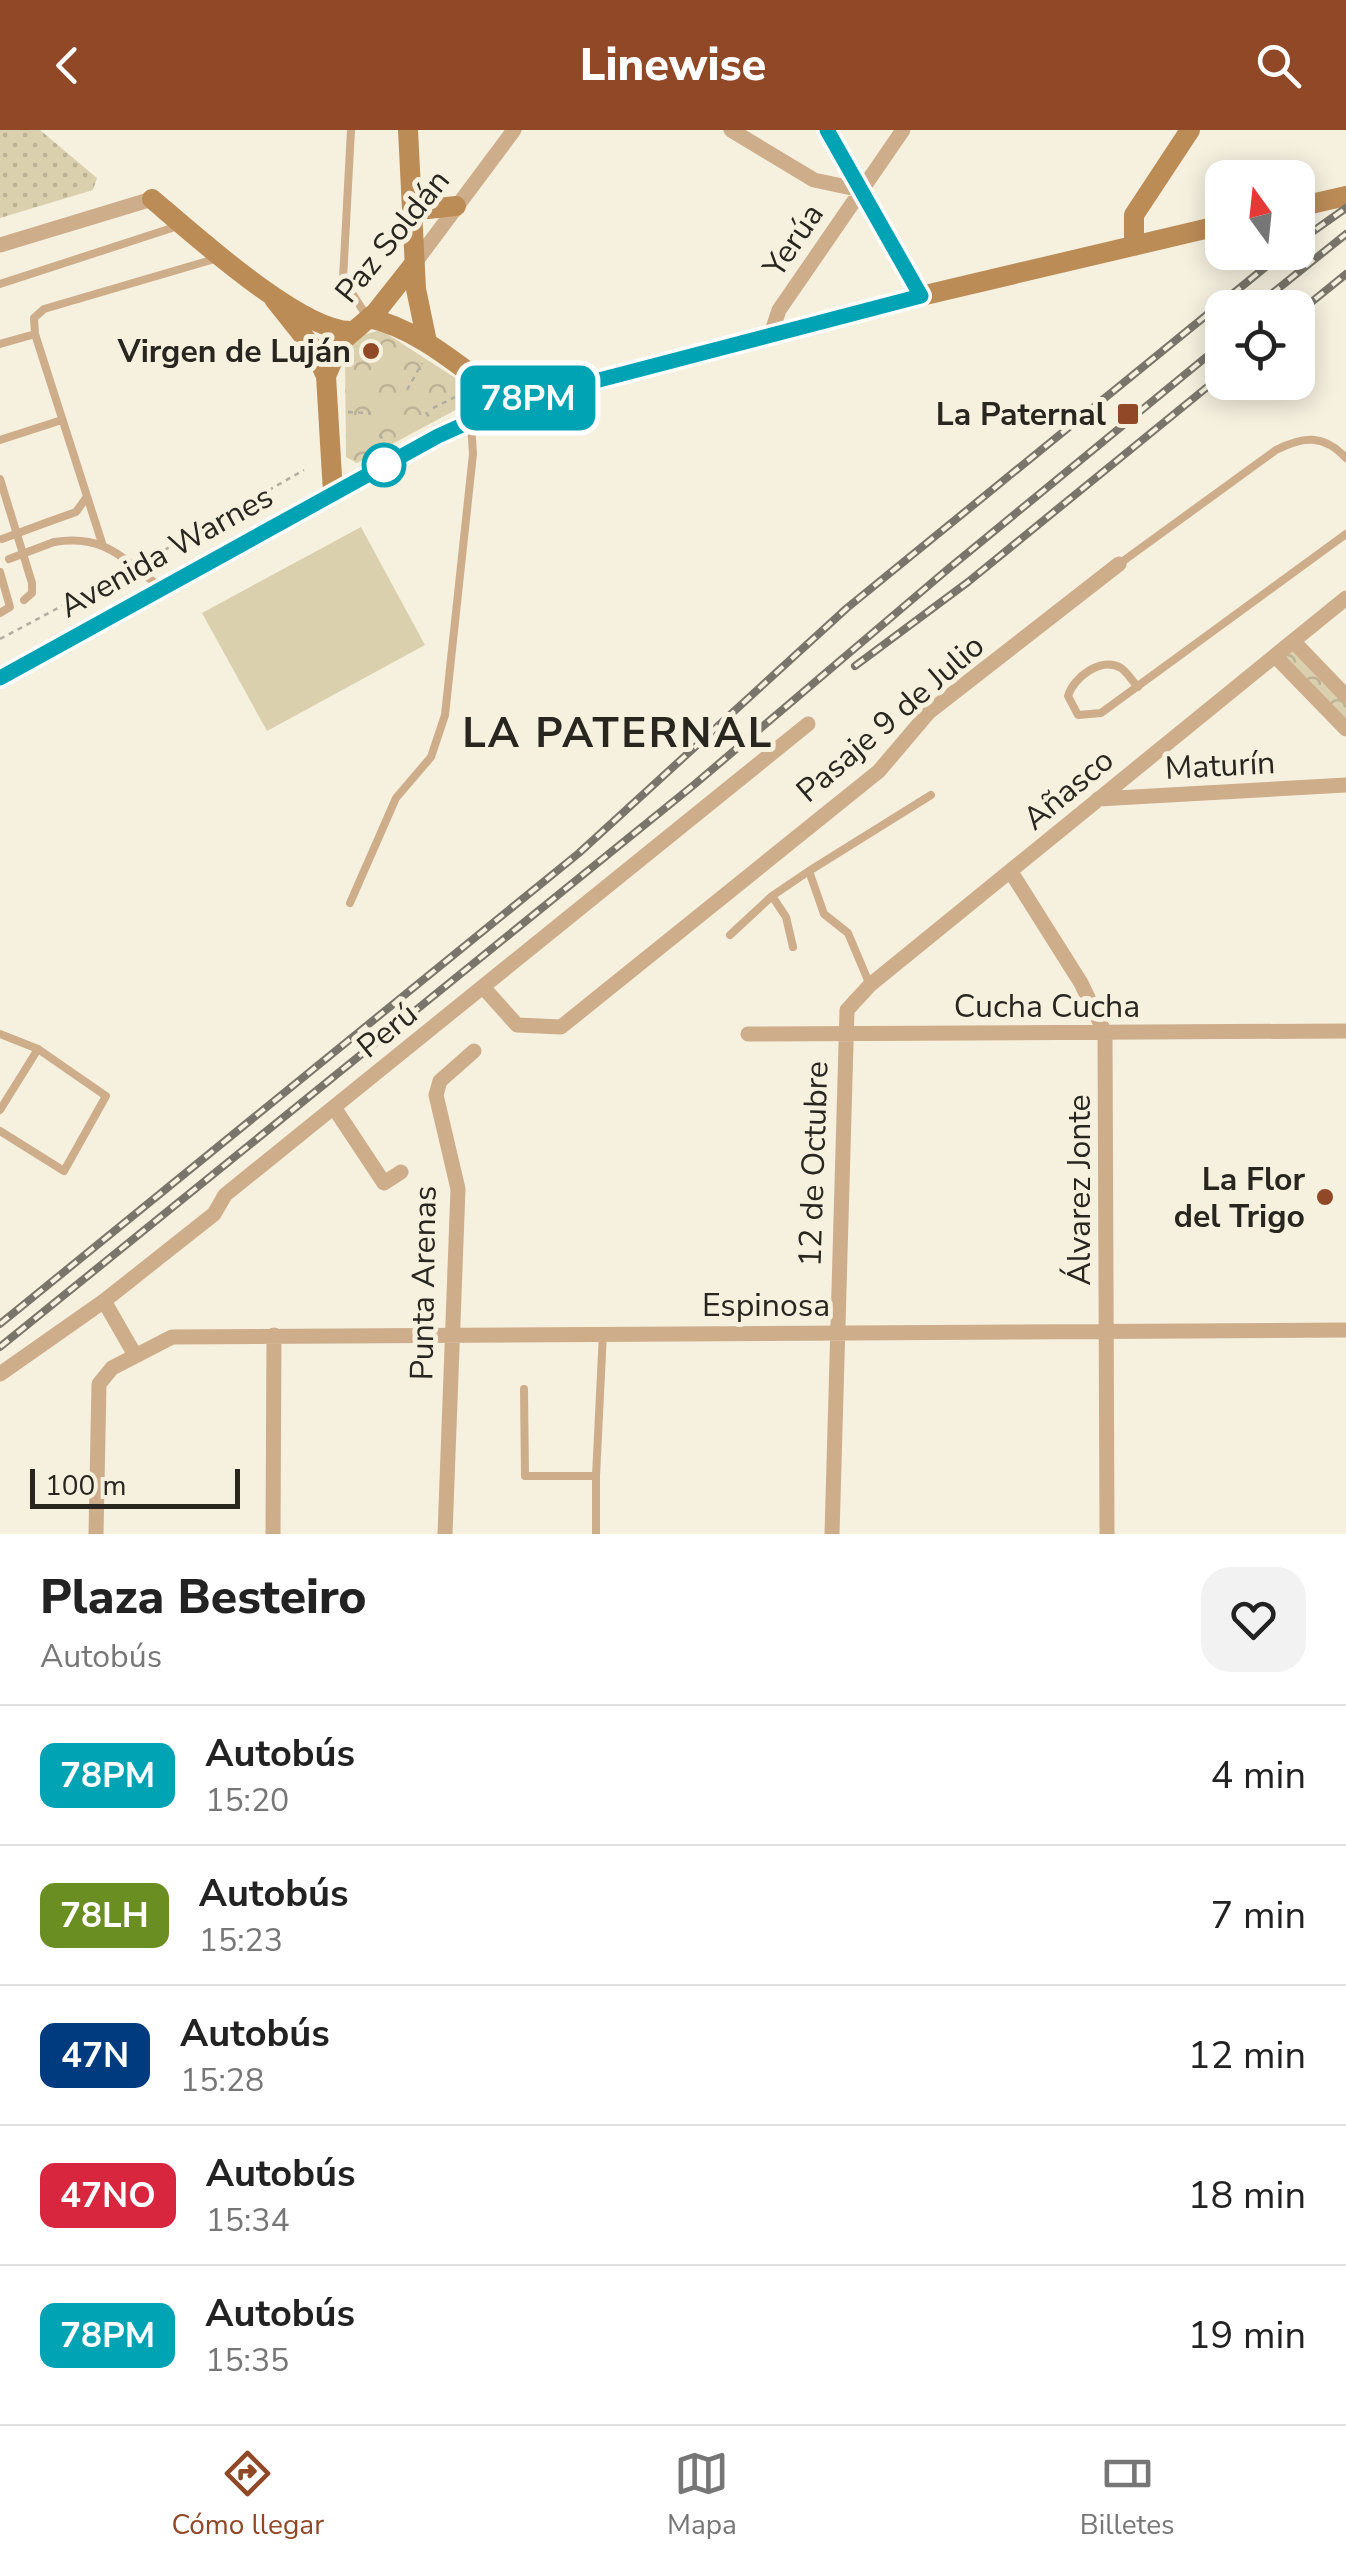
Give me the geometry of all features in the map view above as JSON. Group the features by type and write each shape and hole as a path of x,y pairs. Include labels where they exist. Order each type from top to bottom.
{"main road":[{"path":"408,130 414,264 427,342"},
{"path":"827,130 921,296"},
{"path":"1134,246 1134,215 1190,130"},
{"path":"411,192 428,210 456,206"},
{"path":"1315,203 1346,196"},
{"path":"152,199 274,300 330,329 390,323 427,342 511,403"},
{"name":"Avenida Warnes","path":"0,678 333,493 470,420 511,403 921,296 1205,228"},
{"name":"Paz Soldán","path":"326,376 334,351 414,264"},
{"path":"274,300 312,348 326,376 333,493"},
{"path":"461,370 471,400 470,420"}],"street":[{"name":"Paz Soldán","path":"414,264 514,130"},
{"path":"731,130 814,180 861,190"},
{"name":"Yerúa","path":"771,334 779,310 903,130"},
{"path":"0,244 152,199"},
{"name":"Pasaje 9 de Julio","path":"483,987 517,1025 560,1027 879,771 929,712 1120,564"},
{"name":"Añasco","path":"844,1034 846,1010 870,985 1346,598"},
{"path":"1294,642 1346,696"},
{"path":"1276,658 1346,730"},
{"name":"Perú","path":"0,1374 104,1302 214,1214 225,1196 808,724"},
{"name":"Maturín","path":"1098,799 1346,785"},
{"name":"Álvarez Jonte","path":"1011,872 1081,983 1106,1033 1108,1534"},
{"name":"Cucha Cucha","path":"748,1034 1346,1032"},
{"name":"12 de Octubre","path":"832,1534 844,1034"},
{"name":"Punta Arenas","path":"445,1534 458,1189 436,1095 440,1081 474,1051"},
{"path":"335,1109 384,1182 401,1172"},
{"path":"96,1534 99,1384 112,1368 135,1355 104,1302"},
{"name":"Espinosa","path":"135,1355 186,1335 1346,1330"},
{"path":"273,1534 274,1335"}],"lane":[{"path":"351,130 344,279 361,325"},
{"path":"0,284 182,225"},
{"path":"102,543 35,334 34,318 44,309 220,257"},
{"path":"0,344 35,334"},
{"path":"0,440 62,420"},
{"path":"350,903 396,798 430,757 445,715 472,454 470,420"},
{"name":"Pasaje 9 de Julio","path":"1120,564 1299,438 1318,439 1346,458"},
{"path":"0,478 32,582 32,593 24,600"},
{"path":"1,539 76,512 86,498"},
{"path":"1138,688 1120,667 1107,664 1089,670 1070,685 1068,696 1072,710 1090,716 1138,688 1346,534"},
{"path":"5,561 54,542 83,537 102,543 162,589"},
{"path":"0,572 10,607 0,613"},
{"path":"730,935 772,896 931,795"},
{"path":"809,871 824,914 848,933 870,985"},
{"path":"772,896 786,917 793,947"},
{"path":"0,1034 38,1049 106,1096 64,1171 0,1131"},
{"path":"0,1110 38,1049"},
{"path":"596,1534 603,1333"},
{"path":"524,1389 526,1476 596,1476"}],"path":[{"path":"407,390 424,359 427,342"},
{"path":"346,412 370,413"},
{"path":"426,412 432,424"},
{"path":"380,434 386,448"},
{"path":"147,560 304,470"},
{"path":"0,638 120,575"}],"green space":[{"path":"0,130 40,130 97,178 93,190 0,218"},
{"path":"381,330 457,379 463,406 357,463 346,457 345,354 358,336"},
{"path":"361,527 425,645 267,731 202,613"},
{"path":"1294,642 1346,696 1346,729 1276,657"}],"railway":[{"path":"1315,230 1346,208"},
{"path":"1276,290 1346,234"},
{"path":"0,1324 579,853 847,608 1262,270"},
{"path":"1315,299 1346,274"},
{"path":"0,1347 695,784 1205,358"},
{"path":"855,666 968,582 1205,389"}],"bus line":[{"name":"78PM","path":"0,678 470,420 511,403 921,296 827,130"}],"place":[{"name":"Virgen de Luján","path":"371,351"},
{"name":"La Paternal","path":"1128,414"},
{"name":"La Flor del Trigo","path":"1325,1197"}],"district":[{"name":"LA PATERNAL","path":"618,732"}]}
